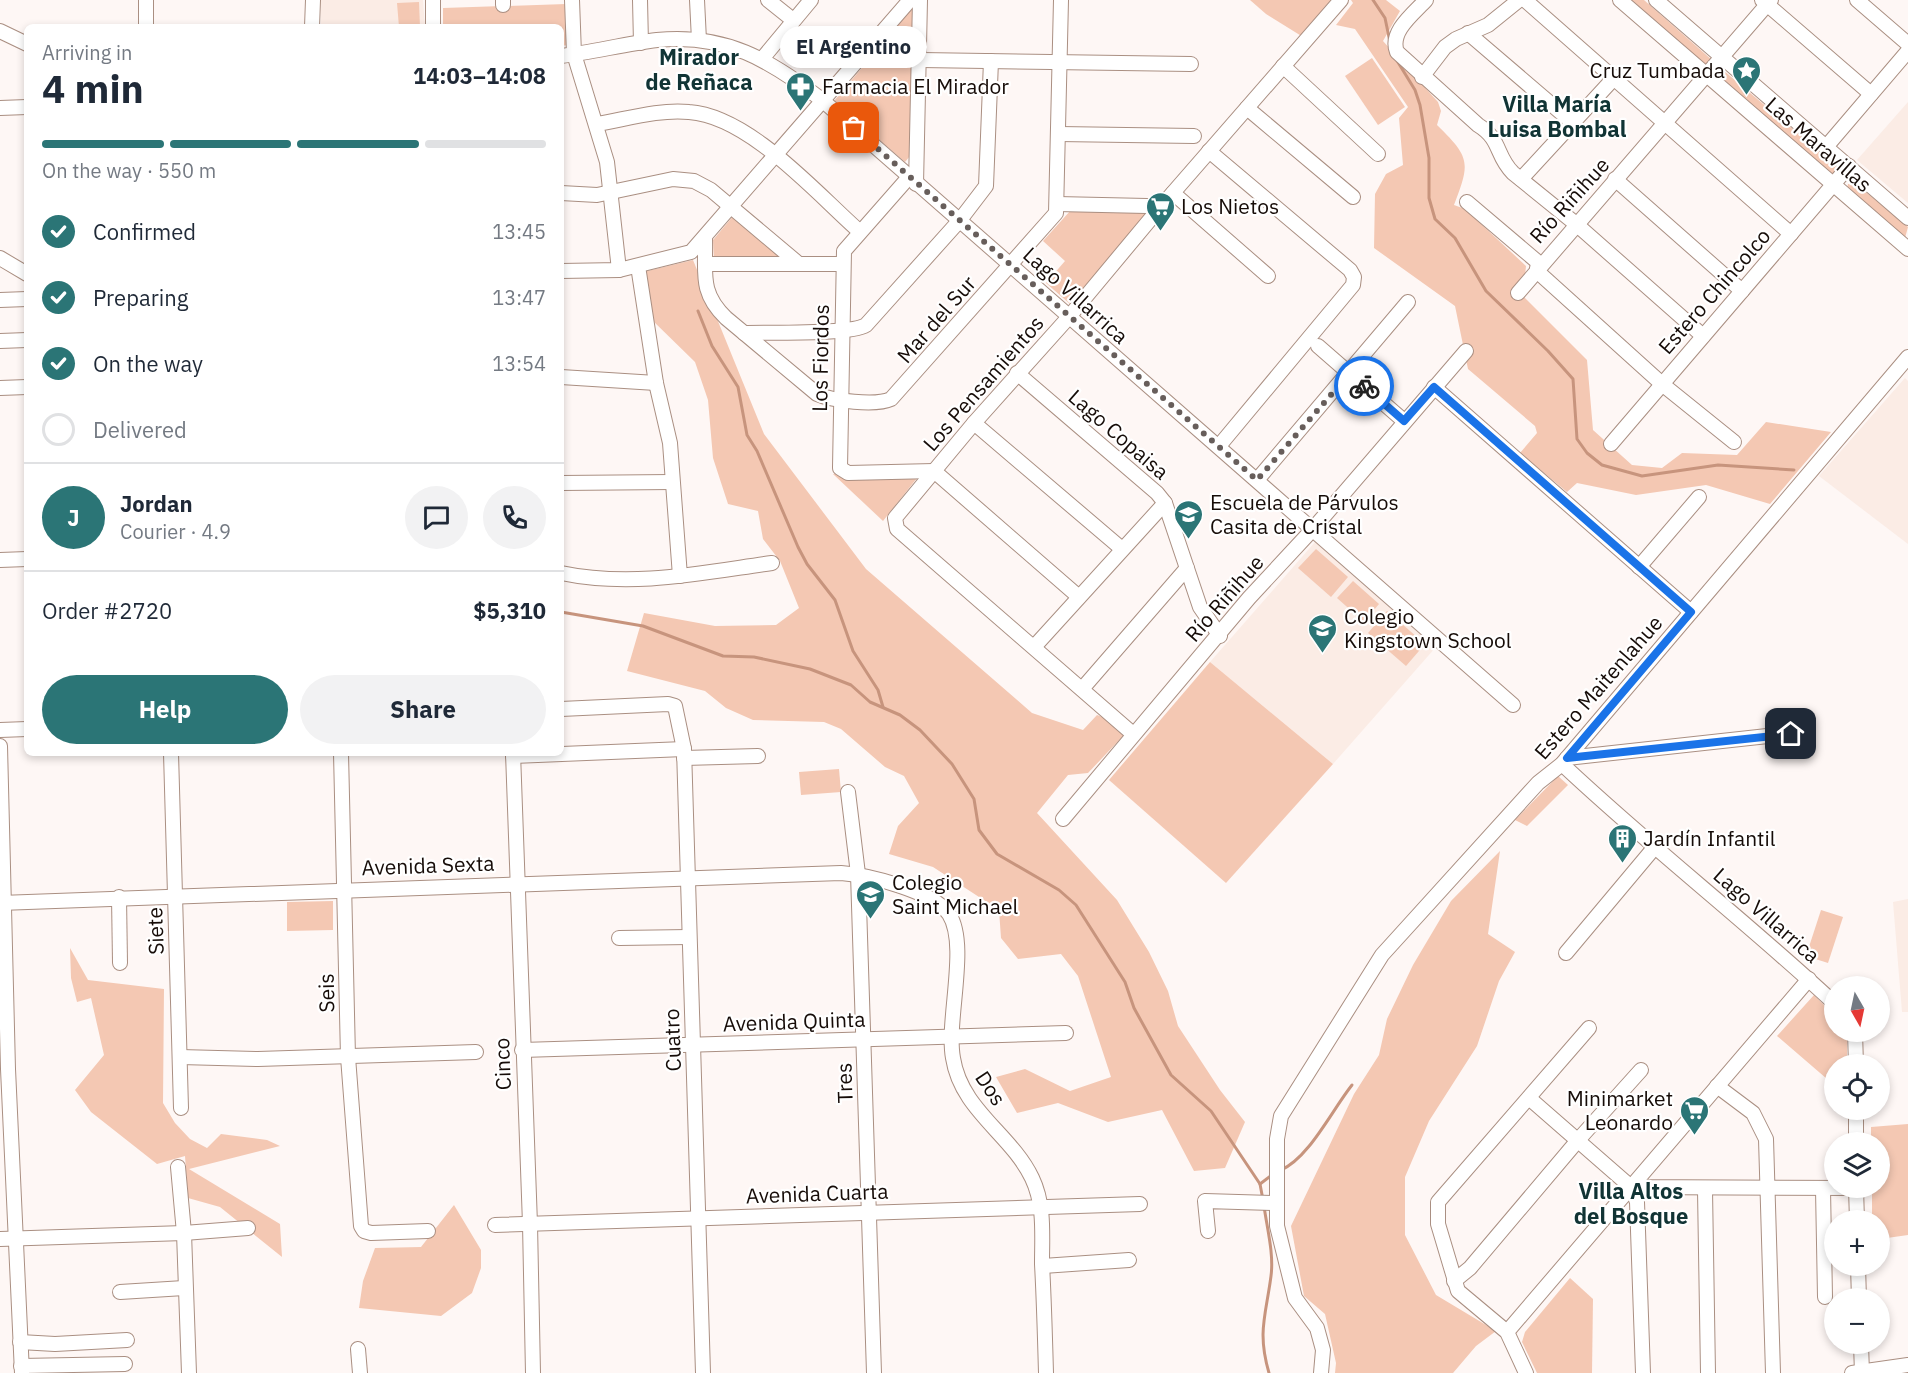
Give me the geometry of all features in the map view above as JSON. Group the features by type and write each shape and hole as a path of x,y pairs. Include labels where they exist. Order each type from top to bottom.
{"street":[{"path":"146,0 146,24"},
{"path":"312,24 313,0"},
{"path":"433,0 433,24"},
{"path":"572,0 568,55 597,124 607,162 619,270"},
{"path":"640,0 641,43"},
{"path":"697,0 699,40"},
{"path":"768,0 793,20"},
{"path":"762,59 811,0"},
{"path":"564,271 619,270 691,252 910,0"},
{"path":"913,181 921,60 920,0"},
{"name":"Mar del Sur","path":"705,238 706,288 710,301 744,333 817,394 840,400 881,402 895,396 1054,217 1057,204 1061,0"},
{"name":"Los Pensamientos","path":"1034,647 897,529 894,522 897,514 1341,0"},
{"path":"1426,0 1394,40 1397,52 1478,125 1491,133 1505,165 1703,336"},
{"path":"1422,76 1445,47 1497,19 1520,0"},
{"path":"1524,0 1615,77 1791,234"},
{"name":"Las Maravillas","path":"1620,0 1908,248"},
{"name":"Las Maravillas","path":"1656,0 1908,218"},
{"path":"1857,0 1908,44"},
{"path":"1767,2 1871,94"},
{"name":"Río Riñihue","path":"1518,293 1539,266 1708,76 1767,2"},
{"path":"0,31 24,43"},
{"path":"1468,33 1572,122"},
{"name":"Lago Villarrica","path":"568,55 670,39 699,40 736,48 762,59 822,100 1011,265 1068,318 1219,446 1513,705"},
{"path":"1826,147 1908,51"},
{"path":"921,60 1191,63"},
{"path":"744,333 858,329 866,325 984,192 988,180 991,61"},
{"path":"1283,66 1378,154"},
{"path":"1521,179 1615,77"},
{"path":"0,108 24,107"},
{"path":"1247,108 1353,197"},
{"path":"597,124 667,112 701,113 739,127 860,231"},
{"path":"1059,134 1194,136"},
{"path":"1209,151 1350,270 1354,277 1353,285 1219,446"},
{"name":"Estero Chincolco","path":"1611,444 1849,166"},
{"path":"564,193 597,195 609,190 673,179 687,179 706,186 799,264"},
{"path":"1616,179 1742,291"},
{"name":"Los Fiordos","path":"913,181 860,231 844,251 839,465 842,471 934,471"},
{"path":"1173,193 1268,276"},
{"path":"1467,202 1539,266 1539,273 1662,384 1734,442"},
{"path":"1057,204 1147,206 1158,210"},
{"path":"0,258 24,272"},
{"path":"706,264 842,264"},
{"path":"638,266 656,383 670,443 681,576"},
{"path":"0,300 24,299"},
{"path":"1257,480 1408,302"},
{"path":"0,340 24,340"},
{"path":"1318,346 1404,421"},
{"name":"Río Riñihue","path":"1063,819 1133,734 1220,636 1249,598 1313,529 1466,351"},
{"name":"Estero Maitenlahue","path":"1321,1373 1323,1350 1317,1328 1295,1298 1277,1226 1277,1139 1281,1116 1382,955 1538,783 1565,761 1908,357"},
{"name":"Lago Copaisa","path":"1017,373 1157,493 1165,503 1204,616 1220,636"},
{"path":"564,377 656,383"},
{"path":"0,388 24,387"},
{"path":"1434,387 1691,612"},
{"path":"974,423 1122,549"},
{"path":"934,471 1078,597"},
{"path":"564,483 672,482"},
{"path":"1639,567 1699,498"},
{"path":"1133,734 1034,647 1165,503"},
{"path":"0,560 24,559"},
{"path":"564,573 616,581 681,576 772,563"},
{"path":"1082,689 1186,568"},
{"name":"Cuatro","path":"564,709 668,704 675,706 684,754 703,1373"},
{"path":"0,730 24,729"},
{"path":"1565,761 1804,732"},
{"path":"0,746 4,1070 22,1369 125,1364"},
{"path":"564,755 758,756"},
{"name":"Siete","path":"171,756 182,1108"},
{"name":"Seis","path":"341,756 346,889 348,1057 361,1226 364,1231 371,1233 428,1231"},
{"name":"Cinco","path":"513,756 530,1224 533,1373"},
{"name":"Lago Villarrica","path":"1565,761 1654,848 1824,993"},
{"name":"Tres","path":"848,792 858,874 874,1373"},
{"path":"1566,953 1654,848"},
{"name":"Avenida Sexta","path":"2,903 175,894 688,877 858,874"},
{"name":"Dos","path":"858,874 933,899 950,915 956,934 957,956 952,1036 955,1068 963,1088 1025,1167 1035,1185 1041,1207 1046,1373"},
{"path":"119,897 120,963"},
{"path":"619,938 690,937"},
{"path":"1507,1332 1809,979"},
{"path":"1526,1373 1507,1332 1465,1297 1454,1281 1438,1224 1438,1202 1589,1028"},
{"name":"Avenida Quinta","path":"522,1050 1066,1033"},
{"path":"180,1056 348,1057 476,1052"},
{"path":"1454,1281 1470,1268 1579,1139 1641,1070"},
{"path":"1717,1086 1746,1107 1762,1126 1767,1150 1773,1373"},
{"path":"1529,1098 1579,1139 1631,1187 1637,1202 1643,1373"},
{"path":"178,1167 184,1233 184,1288 189,1373"},
{"path":"1631,1187 1706,1190 1823,1189 1825,1288"},
{"path":"1706,1190 1708,1373"},
{"path":"1208,1231 1205,1201 1276,1203"},
{"name":"Avenida Cuarta","path":"495,1225 1140,1204"},
{"path":"0,1239 184,1233 248,1228"},
{"path":"1042,1266 1129,1260"},
{"path":"120,1292 184,1288"},
{"path":"20,1342 55,1344 127,1340"},
{"path":"358,1349 360,1373"},
{"path":"1860,1354 1858,1372 1908,1365"}],"shaded area":[{"path":"321,0 423,0 425,24 321,24"},
{"path":"1250,0 1333,0 1303,37 1266,14"},
{"path":"1351,0 1386,0 1400,11 1383,41 1438,102 1441,111 1437,125 1462,154 1465,170 1454,205 1465,209 1526,266 1523,296 1587,360 1593,430 1632,465 1662,468 1682,453 1737,455 1766,422 1831,432 1770,504 1706,485 1636,495 1577,483 1567,492 1520,453 1537,433 1535,426 1468,369 1455,306 1374,248 1375,194 1386,174 1403,165 1399,118 1408,107 1355,29 1336,25 1353,3"},
{"path":"1628,0 1644,0 1712,60 1706,68"},
{"path":"419,2 420,24 399,24 397,3"},
{"path":"566,4 568,45 564,46 564,24 443,24 443,8"},
{"path":"914,6 910,156 905,162 834,101"},
{"path":"1372,58 1405,107 1378,125 1345,76"},
{"path":"1723,70 1840,169 1833,178 1716,77"},
{"path":"1908,102 1908,203 1857,160"},
{"path":"1855,183 1908,227 1905,238 1847,189 1848,184"},
{"path":"1071,210 1149,213 1070,304 1046,283 1065,261 1043,241"},
{"path":"734,215 787,260 714,261 713,240"},
{"path":"693,260 764,434 866,569 1032,713 1083,730 1097,715 1111,720 1125,734 1088,773 1068,775 1037,813 1117,900 1149,952 1168,991 1178,1026 1220,1090 1245,1122 1225,1168 1194,1171 1162,1110 1108,1122 1058,1103 1017,1113 996,1077 1025,1069 1070,1091 1111,1077 1078,976 1061,954 1018,959 1001,938 999,910 933,867 889,854 898,826 919,803 904,776 885,767 841,729 824,722 753,720 726,708 705,691 627,671 644,613 715,626 776,625 799,608 780,561 763,539 758,511 728,504 713,458 708,400 695,362 651,319 643,272"},
{"path":"1905,378 1908,381 1908,544 1819,476"},
{"path":"921,473 883,521 833,474"},
{"name":"Colegio Kingstown School","path":"1315,542 1436,647 1333,764 1210,662"},
{"path":"1316,549 1348,577 1331,597 1298,568"},
{"path":"1353,581 1379,604 1364,622 1337,598"},
{"path":"1387,611 1425,644 1406,666 1368,633"},
{"path":"1210,662 1333,764 1226,883 1109,780"},
{"path":"839,769 841,792 801,795 799,772"},
{"path":"1558,776 1568,785 1527,826 1515,820"},
{"path":"1500,851 1488,934 1515,952 1499,981 1477,1046 1429,1121 1405,1177 1405,1235 1436,1295 1496,1331 1476,1346 1453,1373 1335,1373 1336,1363 1325,1314 1304,1296 1291,1226 1354,1094 1379,1055 1387,1019 1413,965 1451,901"},
{"path":"1908,899 1908,1012 1902,1012 1893,902"},
{"path":"333,901 333,930 287,931 287,902"},
{"path":"1821,910 1843,917 1828,963 1806,956"},
{"path":"70,948 88,980 164,989 163,1103 175,1123 190,1139 207,1148 221,1134 267,1140 280,1146 189,1169 280,1224 282,1257 220,1207 188,1198 185,1156 157,1164 91,1112 75,1090 104,1055 91,998 77,1002 71,978"},
{"path":"1814,995 1824,1005 1824,1042 1847,1042 1847,1054 1824,1054 1824,1076 1777,1036"},
{"path":"1908,1124 1908,1235 1890,1238 1890,1210 1872,1210 1872,1198 1890,1198 1890,1132 1871,1132 1871,1127"},
{"path":"454,1205 481,1250 481,1268 472,1293 441,1316 359,1308 363,1281 375,1248 421,1247"},
{"path":"1570,1278 1593,1299 1592,1373 1537,1373 1522,1342 1525,1332"}],"waterway":[{"path":"1373,0 1385,18 1390,42"},
{"path":"1396,59 1415,90 1420,105 1429,158 1429,198 1435,219 1455,238 1486,291 1548,351 1573,379 1577,439 1587,453 1602,465 1642,476 1718,465 1794,470"},
{"path":"698,311 712,346 738,387 747,435 757,451 798,547 807,564 835,600 853,651 878,690 883,707"},
{"path":"564,613 643,626 723,656 754,657 810,669 851,685 870,702 900,715 920,730 952,764 974,799 979,830 997,854 1059,890 1076,905 1125,982 1134,1008 1171,1075 1211,1111 1260,1184 1263,1200"},
{"path":"1281,1170 1301,1155 1320,1132 1352,1085"},
{"path":"1260,1184 1273,1174"},
{"path":"1264,1206 1272,1259 1263,1335 1269,1373"}],"way so far":[{"path":"854,128 1068,318 1257,480 1349,374 1364,386"}],"place":[{"name":"Cruz Tumbada","path":"1746,96"},
{"name":"Farmacia El Mirador","path":"801,112"},
{"name":"El Argentino","path":"854,128"},
{"name":"Los Nietos","path":"1160,232"},
{"name":"Escuela de Párvulos Casita de Cristal","path":"1189,540"},
{"name":"Colegio Kingstown School","path":"1323,654"},
{"name":"Jardín Infantil","path":"1622,864"},
{"name":"Colegio Saint Michael","path":"871,920"},
{"name":"Minimarket Leonardo","path":"1694,1136"}],"district":[{"name":"Mirador de Reñaca","path":"699,68"},
{"name":"Villa María Luisa Bombal","path":"1557,116"},
{"name":"Villa Altos del Bosque","path":"1631,1202"}],"route":[{"path":"1364,386 1404,421 1434,387 1691,612 1567,758 1791,734"}]}
